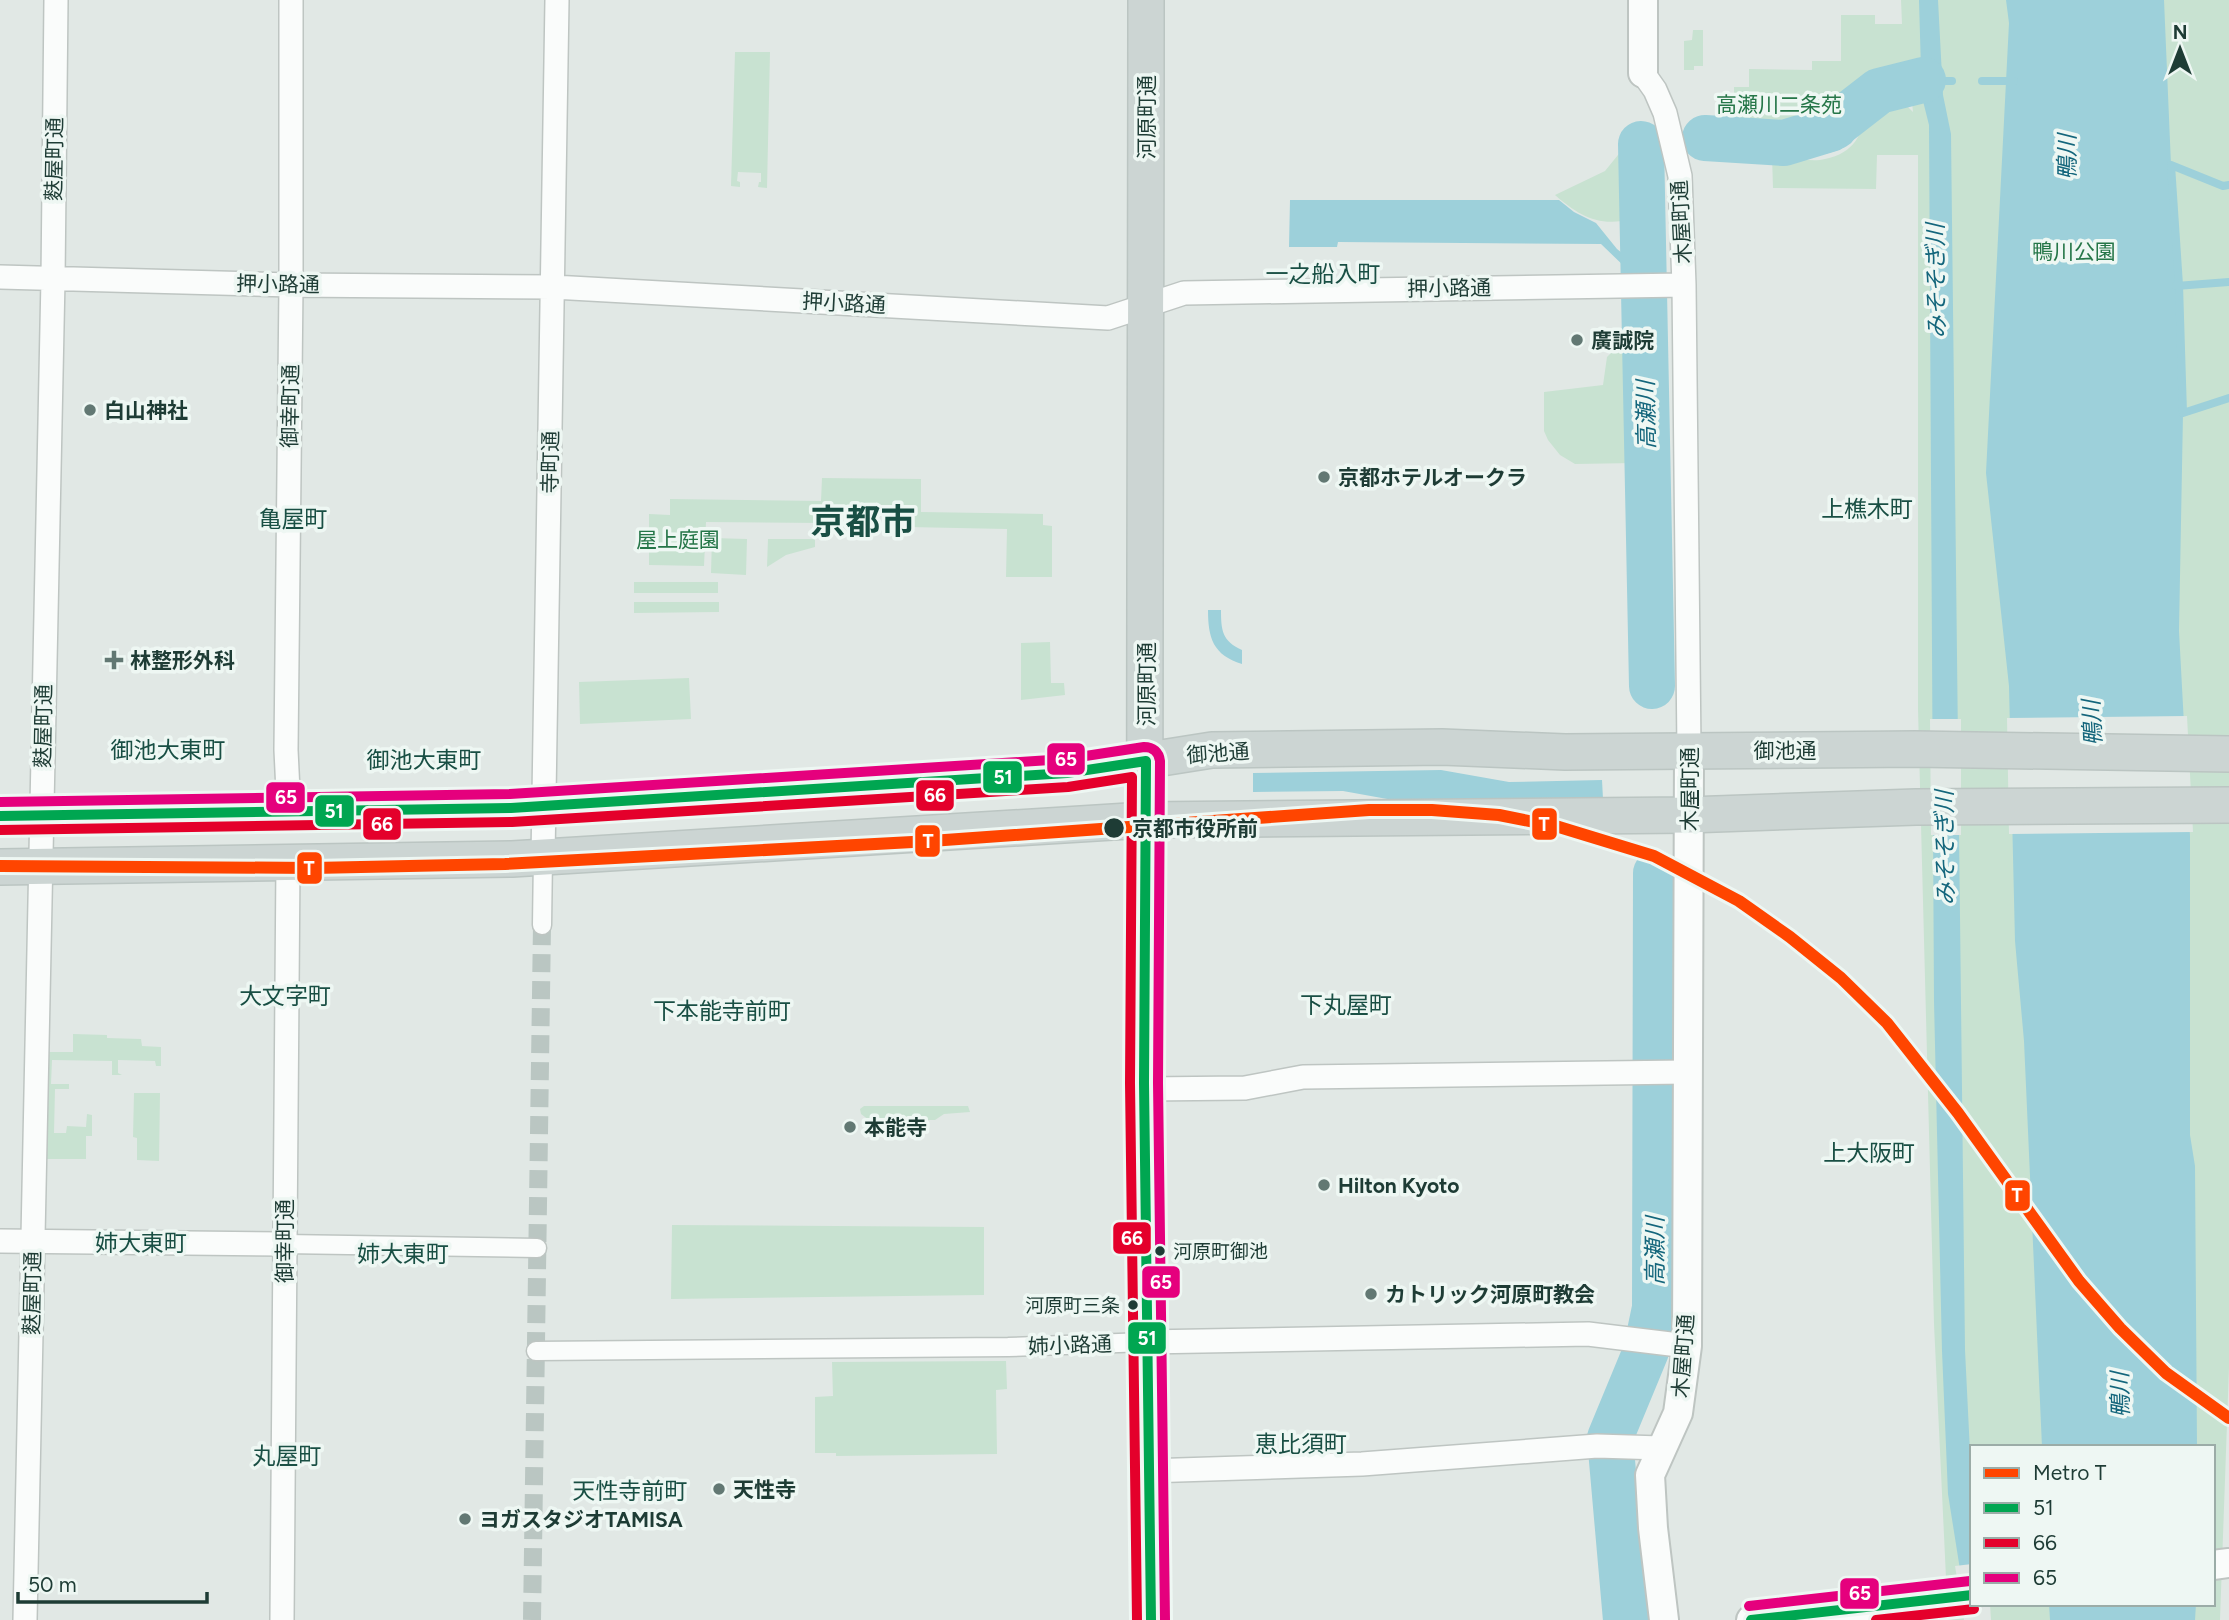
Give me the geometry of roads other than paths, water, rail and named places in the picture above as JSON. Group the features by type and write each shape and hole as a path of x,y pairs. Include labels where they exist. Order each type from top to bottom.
{"main road":[{"name":"河原町通","path":"1146,0 1145,1089 1147,1471 1151,1620"},
{"name":"御池通","path":"0,816 544,806 1067,773 1212,750 1442,747 1565,752 1915,749 2227,754"},
{"path":"0,867 512,859 1145,820 1688,815 1916,807 2227,805"}],"street":[{"name":"麩屋町通","path":"25,1620 53,279 56,0"},
{"name":"御幸町通","path":"289,812 286,750 291,285 290,0"},
{"name":"寺町通","path":"542,925 557,0"},
{"name":"木屋町通","path":"1643,0 1643,73 1655,90 1665,113 1680,176 1684,285 1689,750 1678,1071 1678,1413 1650,1475 1664,1620"},
{"name":"押小路通","path":"0,277 291,285 553,287 1108,318 1184,293 1684,285"},
{"name":"御幸町通","path":"282,1620 288,862"},
{"path":"1145,1089 1245,1088 1303,1077 1678,1071"},
{"path":"0,1241 537,1248"},
{"name":"姉小路通","path":"536,1351 1008,1347 1588,1334 1677,1345"},
{"path":"1147,1471 1362,1464 1597,1446 1661,1448"},
{"path":"1751,1620 1949,1603"}],"water":[{"name":"みそそぎ川","path":"1919,0 1938,0 1943,95 1951,134 1970,1606 1974,1606 1988,1620 1968,1620 1948,1494 1934,1001 1929,125 1921,93 1915,87 1912,76 1912,73 1921,70"},
{"name":"鴨川","path":"2006,0 2164,0 2183,413 2179,631 2190,836 2190,1135 2195,1166 2197,1445 2042,1445 2024,1041 2015,941 2009,686 1986,473 2009,23"},
{"path":"1853,101 1863,105 1862,115 1857,134 1847,146 1812,156 1795,155 1787,149 1784,143"},
{"path":"1290,200 1559,200 1574,212 1596,223 1627,257 1628,270 1601,244 1338,242 1337,247 1289,247"},
{"path":"1208,610 1221,610 1224,634 1230,643 1242,650 1242,664 1224,656 1214,644 1209,629"},
{"path":"1441,770 1509,782 1602,780 1603,799 1415,804 1343,791 1253,792 1253,773"},
{"path":"2049,1606 2196,1606 2195,1620 2050,1620"}],"waterway":[{"name":"高瀬川","path":"1705,138 1784,143 1830,129 1879,91 1923,80"},
{"path":"1943,81 1952,81"},
{"path":"1982,81 2014,81"},
{"name":"高瀬川","path":"1641,144 1652,686"},
{"path":"2229,185 2223,186 2171,165 2179,285 2183,413 2229,398"},
{"path":"2176,286 2229,282"},
{"name":"高瀬川","path":"1626,1620 1610,1438 1646,1351 1655,1308 1656,873"}],"tunnel":[{"path":"532,1620 542,925"}],"metro line":[{"name":"T","path":"0,866 313,868 505,864 931,841 1369,810 1432,810 1499,815 1559,827 1654,856 1739,901 1841,978 1887,1023 1958,1113 2079,1281 2120,1328 2166,1373 2229,1418"}],"place":[{"name":"廣誠院","path":"1577,340"},
{"name":"白山神社","path":"90,410"},
{"name":"京都ホテルオークラ","path":"1324,477"},
{"name":"林整形外科","path":"114,660"},
{"name":"京都市役所前","path":"1114,828"},
{"name":"本能寺","path":"850,1127"},
{"name":"Hilton Kyoto","path":"1324,1185"},
{"name":"河原町御池","path":"1160,1251"},
{"name":"カトリック河原町教会","path":"1371,1294"},
{"name":"河原町三条","path":"1133,1305"},
{"name":"天性寺","path":"719,1489"},
{"name":"ヨガスタジオTAMISA","path":"465,1519"}],"district":[{"name":"一之船入町","path":"1323,274"},
{"name":"上樵木町","path":"1867,509"},
{"name":"亀屋町","path":"293,519"},
{"name":"京都市","path":"863,522"},
{"name":"御池大東町","path":"168,750"},
{"name":"御池大東町","path":"424,760"},
{"name":"大文字町","path":"285,996"},
{"name":"下丸屋町","path":"1346,1005"},
{"name":"下本能寺前町","path":"722,1011"},
{"name":"上大阪町","path":"1869,1153"},
{"name":"姉大東町","path":"141,1243"},
{"name":"姉大東町","path":"403,1254"},
{"name":"恵比須町","path":"1301,1444"},
{"name":"丸屋町","path":"287,1456"},
{"name":"天性寺前町","path":"630,1491"}],"park label":[{"name":"高瀬川二条苑","path":"1779,104"},
{"name":"鴨川公園","path":"2074,251"},
{"name":"屋上庭園","path":"678,539"}]}
